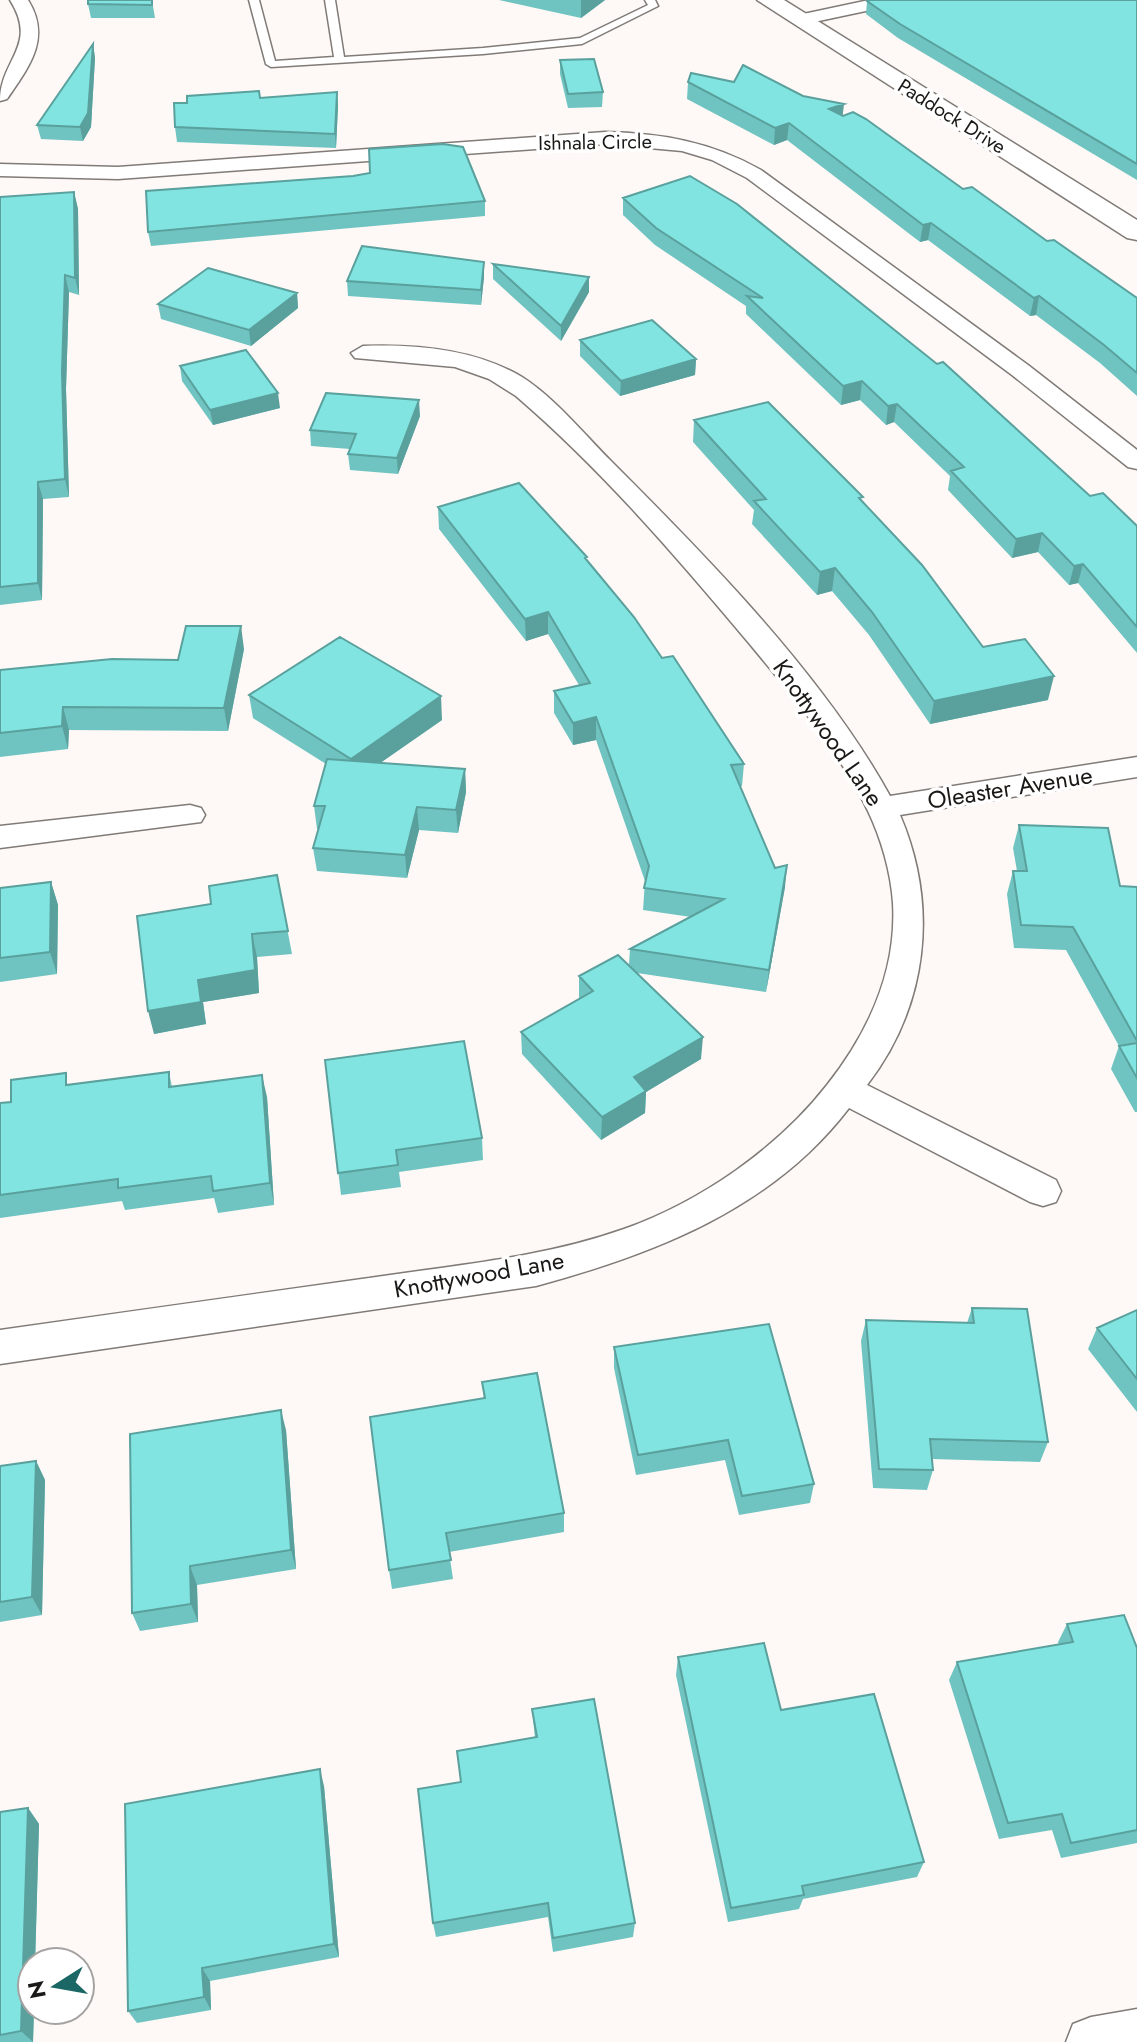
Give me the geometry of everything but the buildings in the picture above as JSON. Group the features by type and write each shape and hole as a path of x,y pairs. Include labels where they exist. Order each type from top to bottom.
{"street":[{"path":"0,95 33,38 32,24 19,0"},
{"name":"Paddock Drive","path":"768,0 1137,232"},
{"path":"800,20 894,0"},
{"name":"Ishnala Circle","path":"0,170 118,173 605,138 653,140 698,149 729,160 754,174 1020,370 1137,462"},
{"name":"Knottywood Lane","path":"0,1347 536,1270 614,1248 685,1219 748,1183 802,1140 847,1091 878,1042 899,991 908,940 907,891 897,843 882,808 851,758 773,654 696,564 528,392 485,367 448,357 407,352 363,353"},
{"name":"Oleaster Avenue","path":"882,808 1137,767"},
{"path":"0,837 190,815"},
{"path":"847,1091 1043,1191"},
{"path":"1091,2042 1137,2034"}],"lane":[{"path":"254,0 271,64 483,51 582,41 653,6 650,0"},
{"path":"330,0 339,58"}]}
